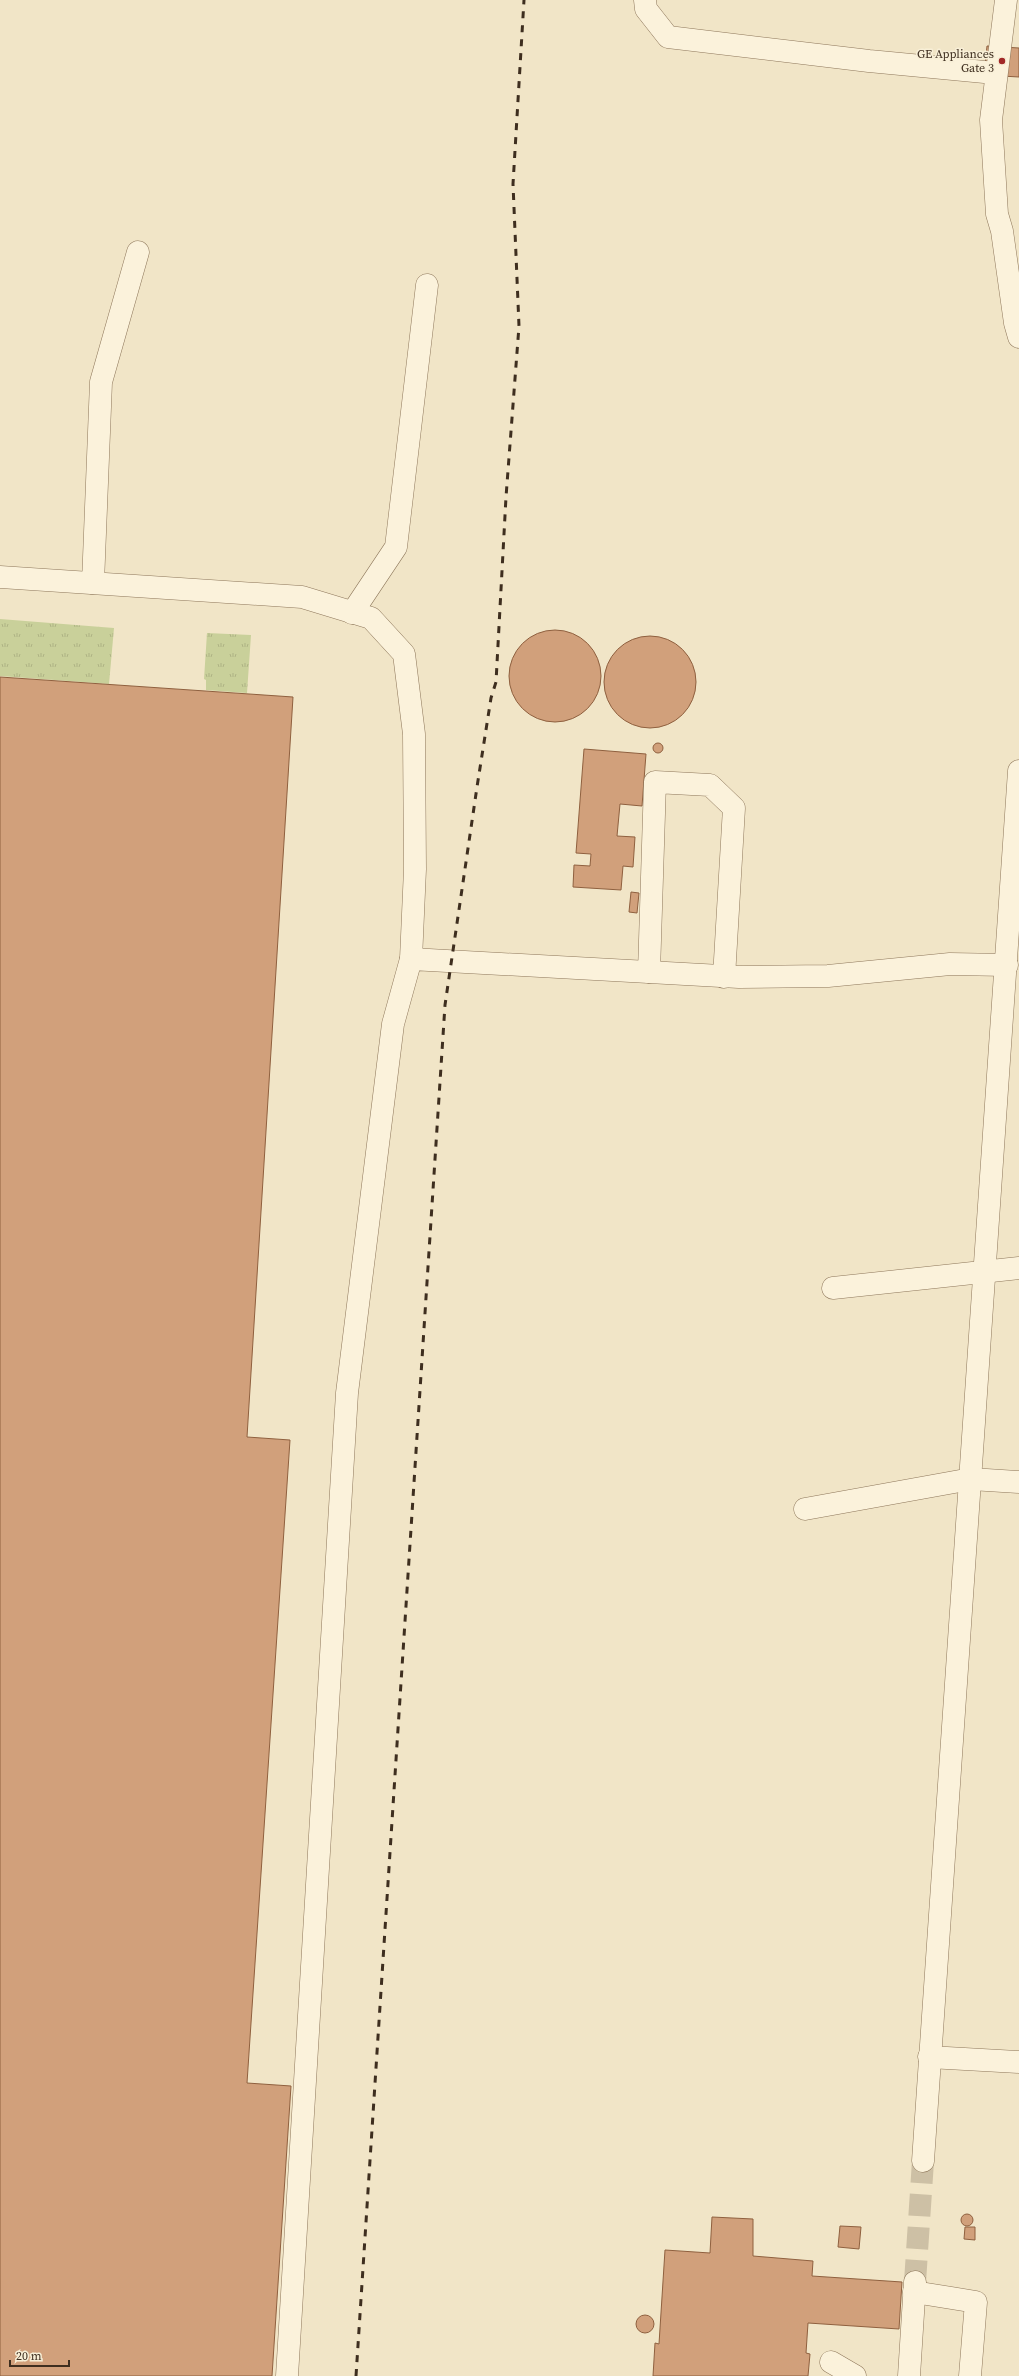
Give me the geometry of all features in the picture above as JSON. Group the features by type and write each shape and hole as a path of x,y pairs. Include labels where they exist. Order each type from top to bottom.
{"lane":[{"path":"645,0 646,9 668,37 845,58 995,73"},
{"path":"1006,0 995,73 991,120 996,199 1015,323 1019,337"},
{"path":"93,583 101,382 138,252"},
{"path":"352,613 396,547 427,285"},
{"path":"0,577 302,597 372,618 404,654 414,734 415,869 411,959 392,1024 347,1393 287,2376"},
{"path":"923,2162 929,2056 985,1272 1010,1035 1007,965 1014,938 1019,771"},
{"path":"649,972 655,782 710,785 734,808 724,976"},
{"path":"411,959 724,976 828,976 950,964 1007,965"},
{"path":"833,1288 1019,1268"},
{"path":"806,1509 971,1479 1019,1482"},
{"path":"929,2056 1019,2062"},
{"path":"909,2376 915,2287 976,2302 970,2376"},
{"path":"831,2362 855,2376"}],"green space":[{"path":"0,619 114,628 109,684 0,676"},
{"path":"207,633 251,635 247,693 206,690 206,680 204,679"}],"building":[{"name":"GE Appliances Gate 3","path":"987,46 1019,48 1019,77 984,75"},
{"path":"555,630 572,634 587,644 597,659 601,676 597,693 587,708 572,718 555,722 538,718 523,708 513,693 509,676 513,659 523,644 538,634"},
{"path":"650,636 667,640 682,650 692,665 696,682 692,699 682,714 667,724 650,728 633,724 618,714 608,699 604,682 608,665 618,650 633,640"},
{"path":"0,677 293,697 247,1437 290,1440 247,2083 291,2086 272,2376 0,2376"},
{"path":"656,743 660,743 662,744 662,752 656,753 653,750 653,746"},
{"path":"584,749 646,754 642,806 620,804 617,836 635,837 633,867 623,866 621,890 573,887 574,865 590,866 591,854 576,853"},
{"path":"631,892 639,893 637,913 629,912"},
{"path":"965,2214 969,2214 973,2220 969,2226 965,2226 961,2222 961,2218"},
{"path":"712,2217 753,2219 753,2256 813,2261 812,2276 902,2282 899,2329 808,2323 806,2353 810,2354 808,2376 653,2376 655,2343 659,2344 665,2250 710,2253"},
{"path":"840,2226 861,2227 859,2249 838,2247"},
{"path":"965,2227 975,2227 975,2240 964,2239"},
{"path":"641,2315 649,2315 654,2320 652,2331 649,2333 641,2333 636,2328 636,2320"}],"tunnel":[{"path":"915,2282 923,2161"}],"railway":[{"path":"356,2376 445,1005 491,698 496,682 506,497 519,326 513,184 524,0"}],"place":[{"name":"GE Appliances Gate 3","path":"1002,61"}]}
